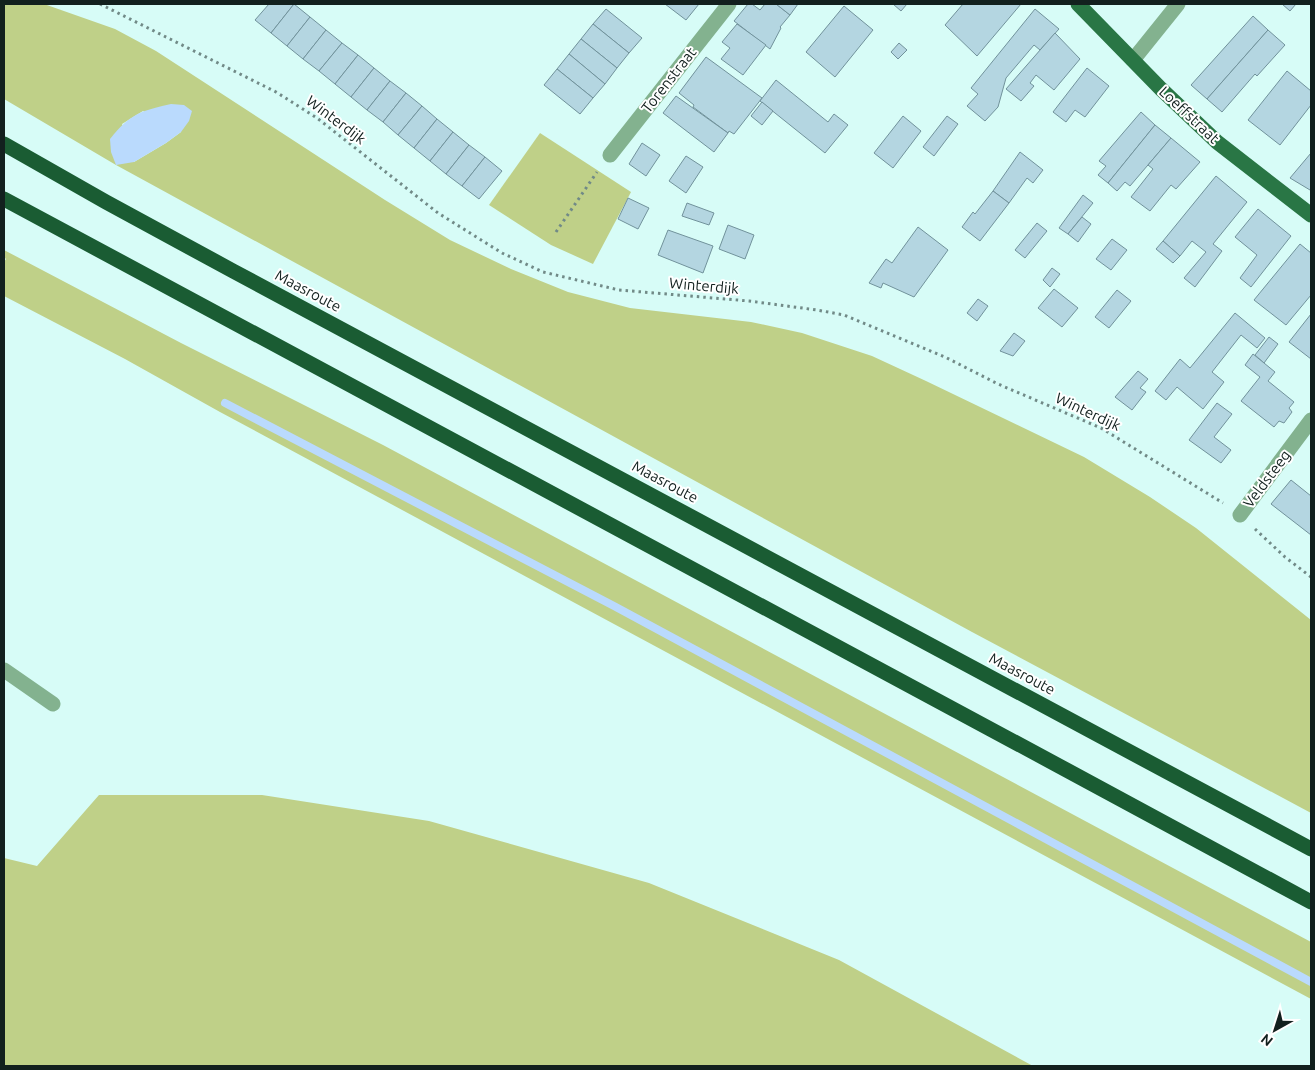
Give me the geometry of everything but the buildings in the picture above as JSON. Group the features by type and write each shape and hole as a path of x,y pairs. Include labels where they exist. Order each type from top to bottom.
{"highway":[{"name":"Maasroute","path":"4,144 233,271 1311,849"},
{"path":"4,199 496,465 1044,756 1311,902"}],"main road":[{"name":"Loeffstraat","path":"1078,4 1161,89 1217,142 1311,215"}],"street":[{"name":"Torenstraat","path":"610,155 729,4"},
{"path":"1133,60 1178,4"},
{"name":"Veldsteeg","path":"1240,515 1311,420"},
{"path":"4,670 53,704"}],"path":[{"name":"Winterdijk","path":"100,4 276,92 317,118 438,213 502,253 543,272 619,290 749,302 844,315 1101,428 1200,488 1240,515 1285,557 1311,577"},
{"path":"556,232 610,155"}],"green space":[{"path":"4,4 44,4 115,29 156,51 385,200 450,240 511,269 568,292 630,308 751,322 802,333 872,356 1084,457 1150,497 1196,528 1311,620 1311,813 972,632 116,165 4,99","holes":["143,111 181,132 134,162 122,124"]},
{"path":"540,133 631,192 593,264 551,245 489,205"},
{"path":"4,250 181,343 383,445 1311,942 1311,999 220,412 125,359 4,296 4,262 6,259 4,257"},
{"path":"99,795 262,795 429,821 649,883 839,960 1033,1066 4,1066 4,858 37,866"}],"water":[{"path":"171,104 184,105 192,111 189,121 181,132 134,162 116,165 111,152 110,139 117,131 136,115"}],"waterway":[{"path":"225,403 614,606 1311,982"}]}
